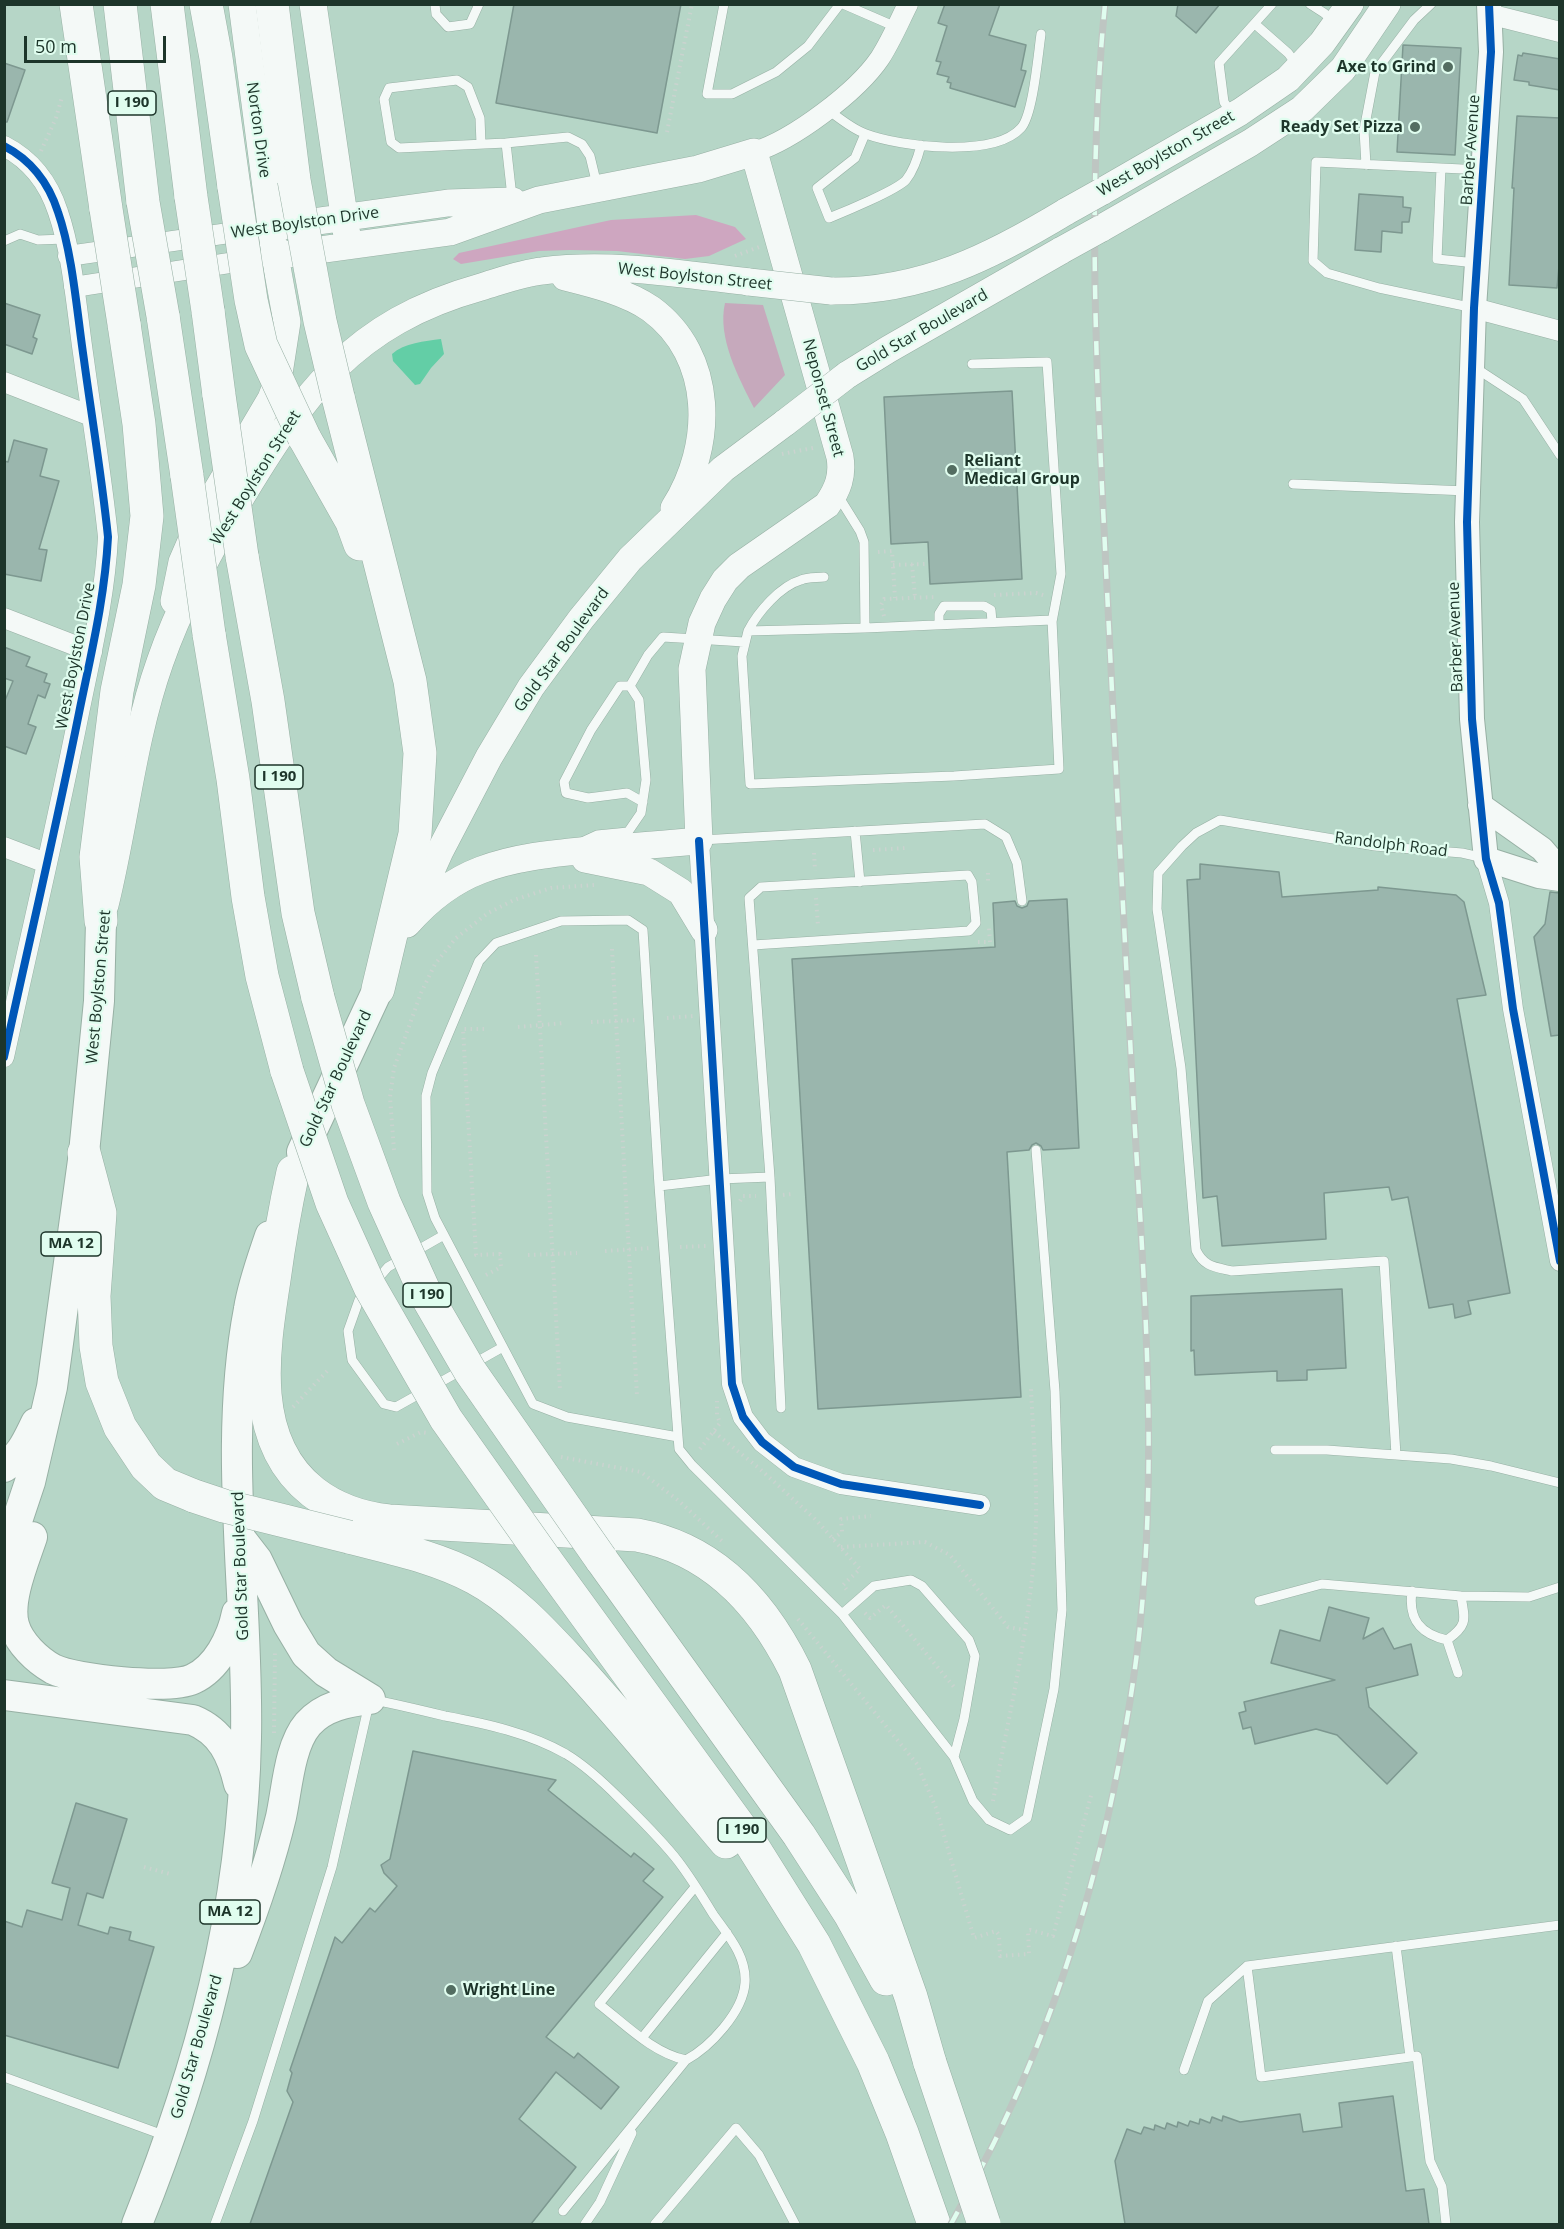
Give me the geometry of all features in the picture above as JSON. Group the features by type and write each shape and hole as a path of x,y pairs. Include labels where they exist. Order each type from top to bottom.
{"highway":[{"path":"76,4 139,424 147,516 139,585 117,691 96,857 101,921"},
{"name":"I 190","path":"120,4 143,202 163,316 209,634 233,779 248,897 262,976 287,1071 332,1203 370,1287 446,1419 745,1834 817,1951 855,2022 898,2124 934,2224"},
{"name":"I 190","path":"167,4 191,197 242,556 268,701 298,913 318,998 348,1104 384,1202 426,1295 470,1371 601,1559 758,1777 834,1889 876,1958 911,2030 930,2063 984,2224"},
{"path":"206,4 251,300 261,345 304,437 352,522 387,612 410,681"},
{"path":"272,4 294,180 320,321 410,681 420,753 415,834 378,989"},
{"path":"84,1153 100,1213 94,1296 96,1347 102,1382 120,1427 146,1466 165,1484 224,1506 424,1557 453,1568 488,1586 518,1607 632,1729 817,1951"},
{"path":"293,1172 281,1229 267,1327 265,1362 267,1415 271,1432 285,1462 294,1475 319,1497 333,1505 362,1516 389,1521 644,1536 669,1543 704,1561 734,1584 771,1625 795,1670 911,1997 930,2063"}],"main road":[{"name":"Norton Drive","path":"160,660 182,562 210,502 271,399 279,380 287,322 275,256 242,4"},
{"path":"313,4 349,246"},
{"name":"West Boylston Street","path":"1100,229 1250,143 1302,109 1343,69 1387,4"},
{"name":"West Boylston Street","path":"4,1560 30,1482 52,1387 84,1153 99,1001 101,921 143,723 160,660 197,576 233,511 303,402 356,348 417,310 435,301 469,290 540,271 605,268 831,291 877,289 927,279 952,271 1011,245 1272,91 1300,68 1343,14"},
{"name":"West Boylston Drive","path":"275,256 450,232 539,200 698,168 754,152"},
{"name":"Neponset Street","path":"754,152 840,457 842,470 836,492"},
{"name":"West Boylston Drive","path":"272,227 345,219 448,203 539,200"},
{"name":"Gold Star Boulevard","path":"137,2224 170,2138 197,2054 226,1935 240,1843 246,1737 238,1405 245,1334 252,1295 293,1172 445,841 489,758 531,687 581,619 630,559 723,469 847,375 1100,229"},
{"path":"540,271 608,290 650,309 674,331 692,361 702,402 699,445 688,481 657,534"},
{"path":"407,924 442,892 479,871 513,860 561,853 699,841 692,669 702,623 725,580 739,566 827,505 836,492"},
{"path":"561,853 649,872 681,892 704,930"},
{"path":"4,1467 24,1447 52,1387"},
{"path":"30,1482 34,1531 14,1596 14,1624 17,1634 32,1652 54,1669 68,1674 145,1684 178,1683 192,1680 214,1661 228,1640 235,1622 242,1587"},
{"path":"240,1538 257,1560 288,1624 306,1654 326,1672 370,1699"},
{"path":"4,1695 183,1718 202,1724 216,1734 229,1753 243,1804"},
{"path":"197,2054 249,1924 281,1818 295,1748 307,1725 324,1710 345,1702 370,1699"}],"street":[{"name":"West Boylston Drive","path":"754,152 770,147 827,109 851,89 876,62 908,4"},
{"path":"1489,9 1560,32"},
{"name":"Barber Avenue","path":"1489,9 1491,52 1474,308 1468,491 1467,564 1472,719 1486,858 1498,903 1513,1009 1555,1215 1560,1262"},
{"path":"4,146 34,168 44,182 58,211 66,248"},
{"name":"West Boylston Drive","path":"4,1057 71,756 106,570 108,537 74,287 66,248 272,227"},
{"name":"West Boylston Drive","path":"74,287 275,256"},
{"path":"1474,308 1560,332"},
{"path":"4,382 91,416"},
{"path":"4,618 92,651"},
{"path":"1480,805 1542,849 1560,870"},
{"path":"699,841 732,1384 743,1417 762,1442 794,1467 841,1484 980,1504"},
{"path":"4,847 46,863"},
{"name":"Randolph Road","path":"1486,858 1539,876 1560,879"}],"lane":[{"path":"435,4 436,14 448,27 470,24 479,4"},
{"path":"724,4 707,94 732,94 777,72 808,46 842,4 896,27"},
{"path":"1233,115 1224,102 1219,63 1272,4"},
{"path":"1310,4 1324,13 1343,14"},
{"path":"1366,165 1364,130 1375,72 1414,20 1431,4"},
{"path":"1255,24 1288,53 1300,68"},
{"path":"827,109 865,134 901,143 956,148 1005,141 1022,128 1029,110 1041,34"},
{"path":"482,144 480,118 468,87 457,80 389,88 384,99 391,142 399,148 506,143 568,137 582,144 590,156 598,187"},
{"path":"865,134 855,158 817,188 829,218 905,181 918,159 921,145"},
{"path":"506,143 512,201"},
{"path":"1474,308 1378,288 1327,273 1313,261 1316,162 1483,170"},
{"path":"1441,168 1437,259 1477,263"},
{"path":"4,241 20,234 66,248"},
{"path":"824,577 795,582 766,605 756,615 744,642 742,667 750,784 954,776 1059,769 1052,622 1061,574 1047,362 972,364"},
{"path":"1472,365 1523,399 1560,455"},
{"path":"1293,484 1468,491"},
{"path":"836,492 860,531 864,542 865,628"},
{"path":"939,625 939,614 944,606 952,605 984,606 991,610 992,622"},
{"path":"748,631 1052,620 1052,622"},
{"path":"630,686 648,655 663,637 744,642"},
{"path":"630,686 620,686 591,730 564,782 566,793 588,798 627,793 643,802"},
{"path":"561,853 597,835 628,832 641,813 646,780 639,700 630,686"},
{"name":"Randolph Road","path":"1396,1455 1384,1261 1232,1271 1201,1260 1197,1250 1181,1068 1157,909 1158,873 1196,833 1220,820 1375,846 1462,853 1486,858"},
{"path":"699,841 985,824 1006,837 1017,863 1022,901"},
{"path":"855,831 860,882"},
{"path":"753,945 969,931 976,923 972,882 968,875 761,887 749,898 770,1177 781,1408"},
{"path":"678,1437 567,1418 533,1404 435,1218 427,1193 426,1096 432,1073 479,962 496,943 561,921 628,920 643,930 679,1449 842,1614 954,1757 973,1801 988,1820 1010,1830 1027,1818 1054,1689 1062,1611 1055,1391 1036,1150"},
{"path":"659,1186 720,1179 770,1177"},
{"path":"444,1235 388,1267 359,1300 348,1331 352,1360 384,1404 396,1407 503,1347"},
{"path":"1275,1450 1327,1450 1451,1459 1560,1483"},
{"path":"842,1614 874,1586 910,1580 921,1586 969,1640 975,1656 964,1719 954,1757"},
{"path":"1259,1601 1322,1584 1461,1596 1529,1597 1560,1587"},
{"path":"1412,1591 1410,1606 1416,1621 1431,1636 1448,1640"},
{"path":"1448,1640 1461,1630 1465,1619 1461,1596"},
{"path":"1448,1640 1458,1673"},
{"path":"215,2224 253,2121 332,1867 370,1699 532,1737 567,1755 600,1780 654,1833 678,1862 740,1953 746,1982 740,2003 721,2031 700,2053 686,2060 563,2211"},
{"path":"686,2060 670,2056 642,2038 599,2004 695,1887"},
{"path":"1184,2070 1208,2001 1247,1966 1560,1925"},
{"path":"642,2038 727,1934"},
{"path":"1395,1946 1410,2057"},
{"path":"1247,1966 1262,2077 1417,2056 1430,2161 1442,2187 1446,2224"},
{"path":"4,2078 170,2138"},
{"path":"585,2224 600,2202 638,2120"},
{"path":"655,2224 736,2128 759,2155 795,2224"}],"path":[{"path":"667,132 692,4"},
{"path":"39,154 56,118 63,90"},
{"path":"877,552 892,551 895,598"},
{"path":"912,564 915,597"},
{"path":"893,565 926,564"},
{"path":"873,850 905,848"},
{"path":"814,854 815,874"},
{"path":"816,898 818,926"},
{"path":"612,949 638,1396"},
{"path":"536,955 560,1390"},
{"path":"591,1022 641,1019"},
{"path":"518,1027 564,1023"},
{"path":"486,1029 463,1029 476,1255 500,1254 501,1267 486,1275"},
{"path":"741,1208 740,1199 743,1196 756,1196"},
{"path":"680,1247 708,1246"},
{"path":"605,1251 655,1248"},
{"path":"528,1255 578,1253"},
{"path":"288,1412 330,1368"},
{"path":"993,1801 1024,1630 1036,1524 1031,1389"},
{"path":"714,1432 767,1475 816,1520 860,1569 843,1585 847,1590"},
{"path":"834,1539 842,1532 841,1519 871,1516"},
{"path":"840,1547 925,1542 950,1555 1008,1627 1024,1630"},
{"path":"865,1613 870,1618 886,1605 954,1687"},
{"path":"274,1743 275,1649"},
{"path":"144,1867 170,1874"}],"shaded area":[{"path":"696,215 735,227 746,239 709,256 685,259 617,251 570,250 539,251 461,264 453,259 459,253 611,220"},
{"path":"725,303 763,305 785,375 754,408 736,371 727,344 723,316"},
{"path":"441,339 444,354 420,384 415,385 393,361 392,354 409,345"}],"building":[{"path":"514,4 681,4 657,133 496,103"},
{"path":"945,4 1000,4 989,35 1026,45 1021,70 1026,71 1015,107 950,88 951,83 947,82 949,77 937,74 941,62 936,61 947,26 938,23"},
{"path":"1178,4 1220,4 1196,33 1176,16"},
{"path":"1403,45 1461,48 1455,155 1397,152"},
{"path":"1523,53 1560,59 1560,90 1514,80 1518,55 1522,56"},
{"path":"4,63 25,70 7,122 4,122"},
{"path":"1517,116 1560,118 1560,255 1557,288 1509,285"},
{"path":"1359,194 1403,197 1403,207 1411,208 1409,222 1402,222 1402,233 1382,231 1381,252 1355,250"},
{"path":"4,303 40,315 33,337 37,339 32,354 4,344"},
{"name":"Reliant Medical Group","path":"1012,391 1022,579 930,584 928,542 891,544 884,397"},
{"path":"14,440 47,449 40,476 59,481 39,549 47,550 41,581 4,574 4,461 8,462"},
{"path":"4,647 30,657 26,666 47,674 44,682 50,684 45,698 38,695 28,724 36,727 26,754 4,746 4,703 13,681 4,678"},
{"path":"1200,864 1279,872 1282,897 1378,890 1378,887 1456,895 1464,902 1486,995 1457,999 1510,1293 1468,1301 1471,1314 1455,1318 1453,1304 1429,1308 1408,1197 1392,1200 1389,1187 1324,1193 1326,1239 1222,1246 1217,1196 1203,1198 1187,880 1200,879"},
{"path":"1550,892 1560,893 1560,1035 1551,1036 1534,937 1545,924"},
{"path":"1067,899 1079,1148 1043,1150 1036,1143 1029,1150 1007,1152 1021,1397 818,1409 792,959 995,947 993,903 1015,901 1017,906 1022,908 1027,906 1029,901"},
{"path":"1342,1289 1346,1368 1307,1370 1307,1380 1277,1381 1277,1371 1195,1375 1194,1350 1191,1351 1191,1296"},
{"path":"1329,1607 1369,1618 1363,1639 1383,1628 1394,1649 1411,1644 1418,1675 1366,1688 1369,1707 1417,1753 1387,1784 1337,1735 1316,1729 1255,1744 1251,1727 1243,1729 1239,1713 1246,1711 1244,1702 1335,1680 1271,1663 1280,1630 1320,1641"},
{"name":"Wright Line","path":"413,1751 556,1780 548,1790 631,1857 634,1853 654,1869 643,1881 663,1897 546,2037 574,2058 578,2053 619,2087 601,2109 556,2072 519,2119 576,2167 531,2224 250,2224 293,2102 287,2091 292,2073 290,2070 335,1937 342,1943 370,1908 375,1912 397,1886 384,1873 381,1865 390,1859"},
{"path":"76,1803 127,1819 103,1898 87,1893 78,1925 108,1934 110,1927 131,1932 129,1940 154,1947 118,2068 4,2035 4,1921 22,1927 27,1910 62,1920 70,1888 52,1883"},
{"path":"1393,2096 1406,2191 1424,2189 1429,2224 1125,2224 1115,2161 1127,2129 1141,2134 1144,2127 1154,2130 1155,2125 1165,2129 1167,2123 1177,2127 1178,2122 1188,2126 1190,2121 1199,2124 1200,2119 1210,2123 1212,2117 1222,2121 1223,2116 1240,2122 1300,2114 1303,2132 1342,2127 1339,2103"}],"railway":[{"path":"951,2224 997,2137 1027,2070 1069,1958 1115,1785 1135,1668 1143,1599 1149,1461 1146,1322 1115,760 1096,344 1096,140 1105,4"}],"cycle path":[{"path":"1489,4 1491,52 1474,308 1467,522 1472,719 1486,859 1499,903 1513,1009 1560,1261"},
{"path":"4,146 23,158 38,174 50,192 63,229 74,285 108,537 104,582 93,647 4,1057"},
{"path":"699,841 732,1384 743,1417 762,1442 794,1467 841,1484 980,1505"}],"place":[{"name":"Axe to Grind","path":"1448,67"},
{"name":"Ready Set Pizza","path":"1415,127"},
{"name":"Reliant Medical Group","path":"952,470"},
{"name":"Wright Line","path":"451,1990"}]}
